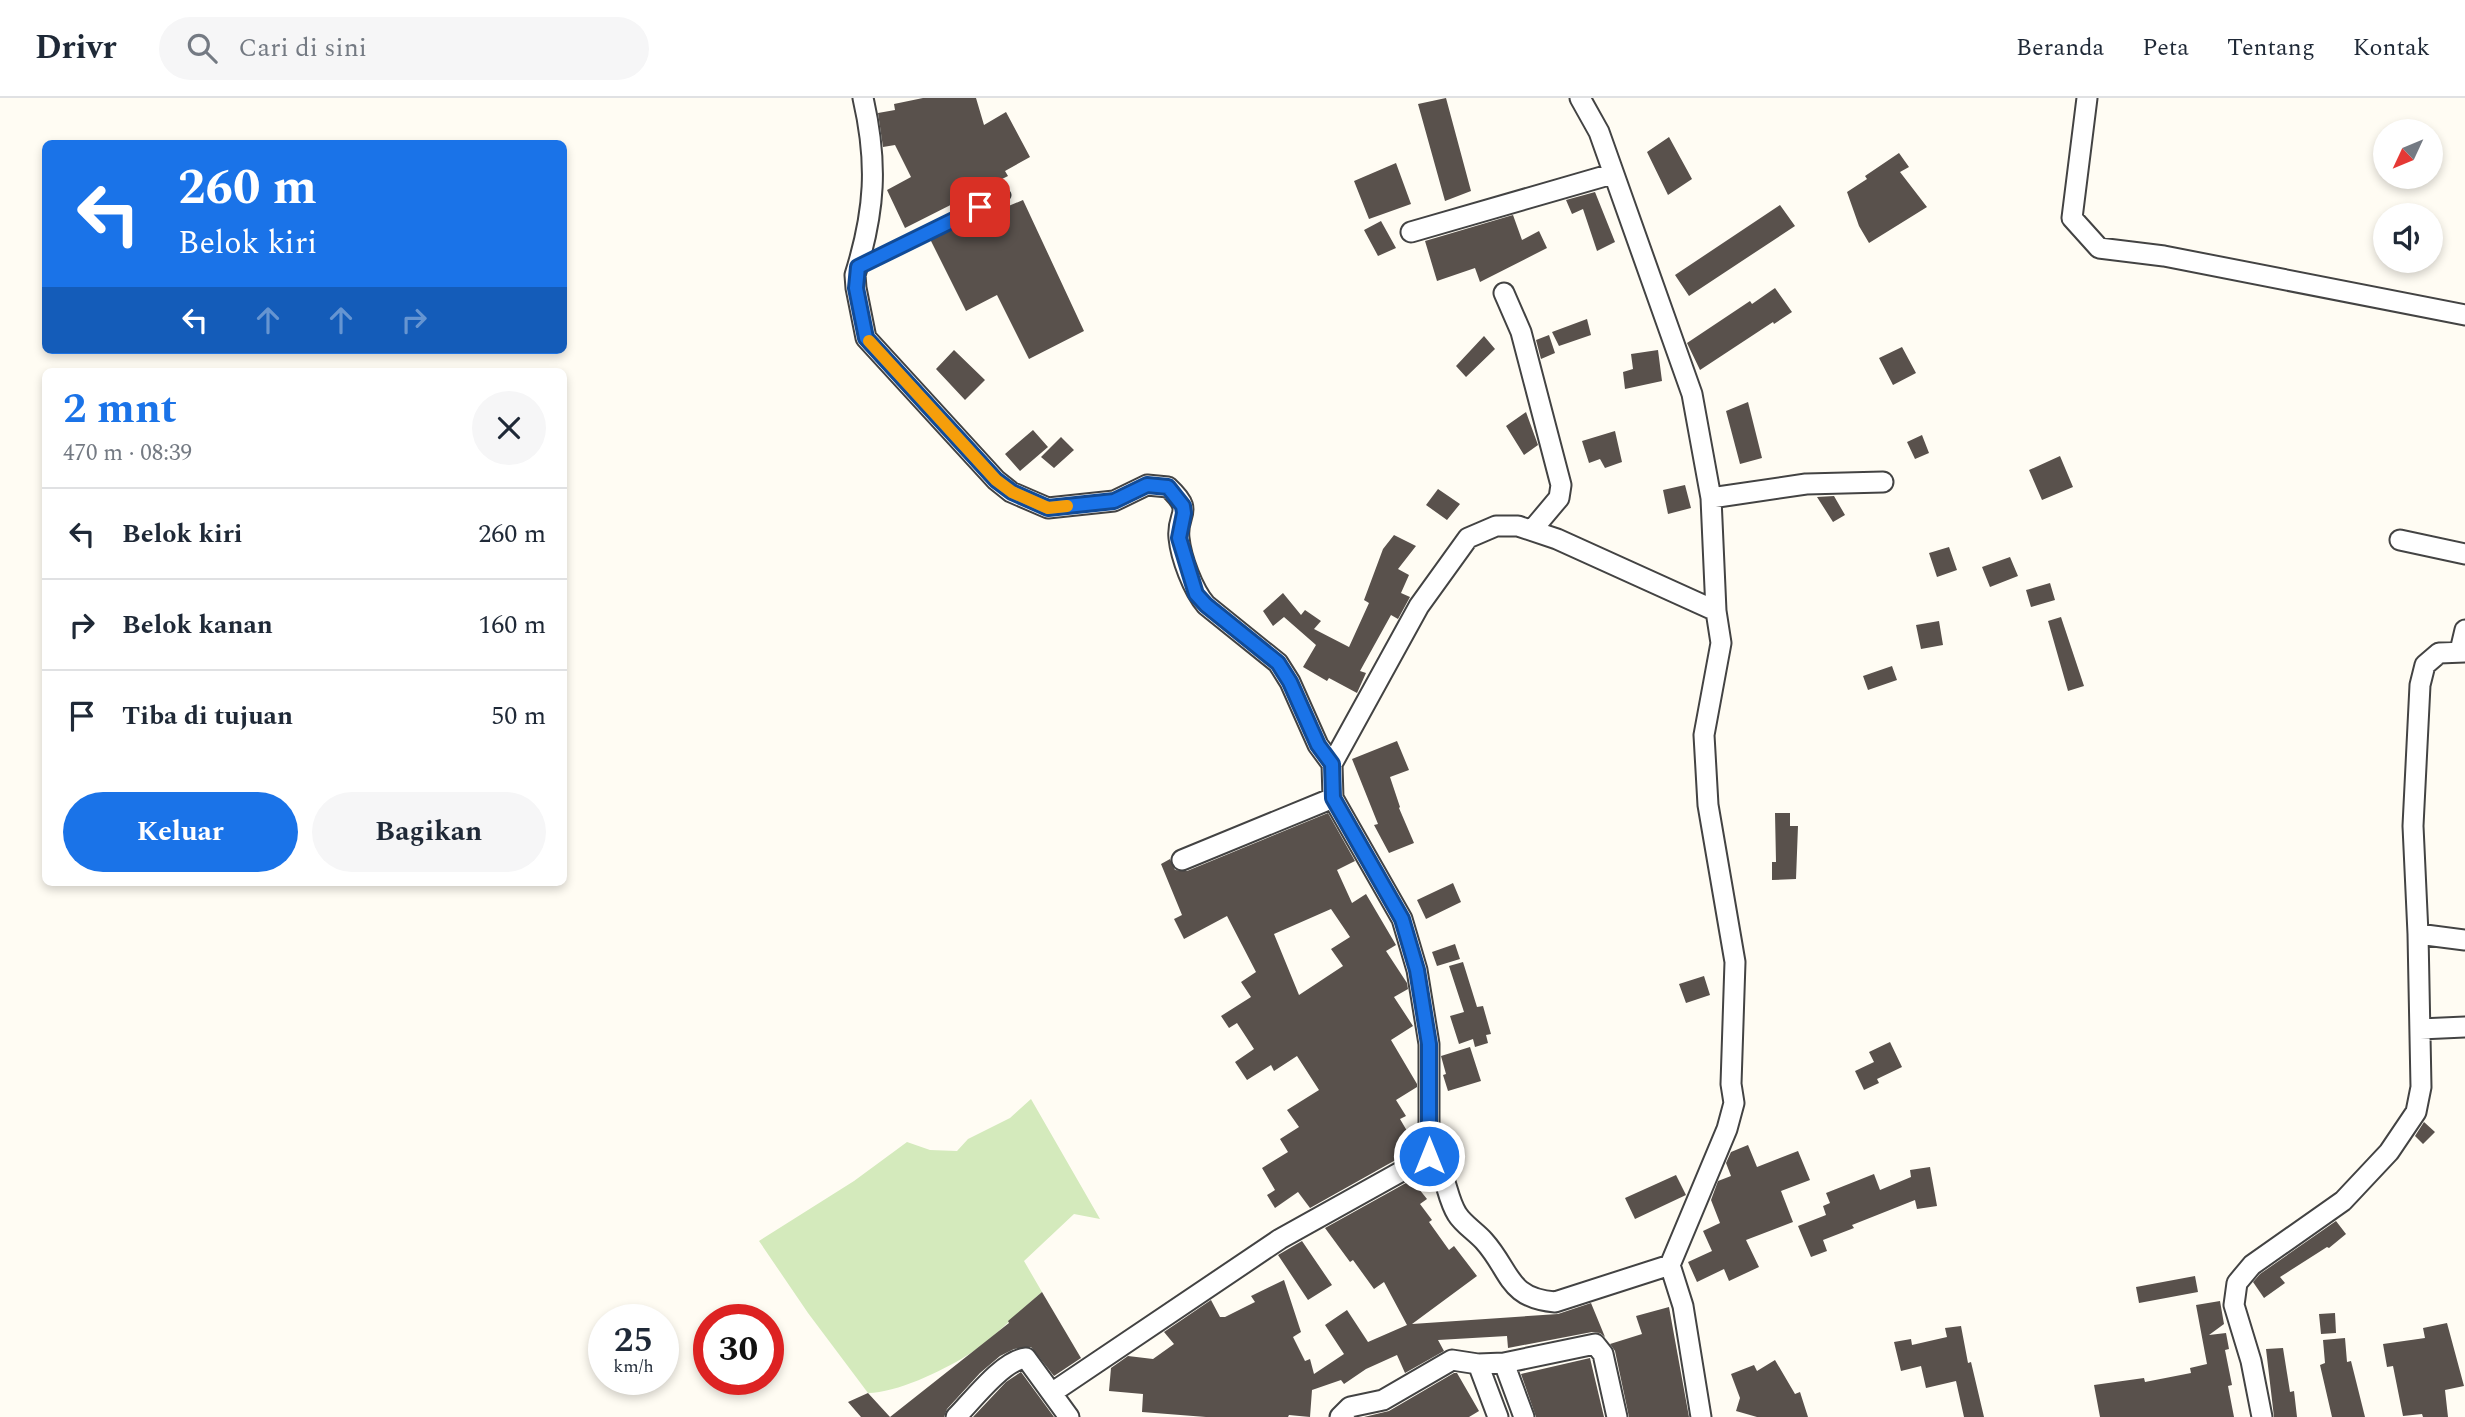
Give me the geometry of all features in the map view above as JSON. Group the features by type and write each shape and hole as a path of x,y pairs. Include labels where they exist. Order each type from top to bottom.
{"street":[{"path":"863,98 873,159 873,197 856,288 866,338 996,480 1012,492 1048,508 1114,501 1147,485 1168,487 1183,506 1179,538 1196,594 1278,663 1290,682 1318,745 1332,764"},
{"path":"1580,98 1599,132 1692,394 1711,498 1716,611 1721,643 1704,734 1708,805 1735,962 1731,1084 1734,1103 1727,1129 1670,1265 1683,1306 1701,1417"},
{"path":"2087,98 2072,218 2099,248 2164,256 2465,315"},
{"path":"1411,233 1612,174"},
{"path":"1504,293 1521,332 1561,485 1559,498 1532,530"},
{"path":"1711,498 1806,484 1883,482"},
{"path":"1429,1156 1429,1044 1417,970 1402,919 1333,798 1332,764 1419,606 1468,538 1496,526 1518,526 1532,530 1716,611"},
{"path":"2400,540 2465,554"},
{"path":"2262,1417 2234,1305 2237,1283 2252,1265 2343,1201 2389,1152 2416,1112 2421,1087 2413,826 2420,685 2425,665 2439,653 2463,652 2465,629"},
{"path":"1182,860 1333,798"},
{"path":"2418,934 2465,940"},
{"path":"2420,1029 2465,1027"},
{"path":"1429,1156 1437,1162 1457,1214 1486,1244 1515,1287 1536,1300 1555,1302 1670,1265"},
{"path":"1053,1392 1280,1239 1429,1156"},
{"path":"1340,1417 1350,1406 1388,1409 1452,1360 1478,1364 1504,1363 1595,1344 1603,1354 1617,1417"},
{"path":"956,1417 1005,1367 1017,1359 1026,1358 1069,1417"},
{"path":"1504,1363 1524,1417"},
{"path":"1478,1364 1498,1417"}],"lane":[{"path":"858,267 1005,195"}],"green space":[{"path":"1031,1099 1100,1219 1074,1214 1024,1261 1042,1292 975,1350 918,1380 892,1389 868,1393 808,1313 759,1241 854,1181 907,1142 930,1150 957,1151 968,1139 1010,1118"}],"building":[{"path":"923,98 976,98 984,125 1006,112 1030,157 1005,171 1008,176 905,228 887,190 911,177 895,145 883,147 878,113 895,110 894,104"},
{"path":"1446,98 1471,191 1445,201 1418,104"},
{"path":"1669,137 1692,179 1668,195 1647,152"},
{"path":"1899,153 1909,167 1900,172 1927,207 1869,243 1859,226 1847,192"},
{"path":"1396,163 1411,204 1369,219 1354,181"},
{"path":"1595,192 1615,242 1597,251 1583,209 1572,214 1566,200"},
{"path":"1023,200 1084,331 1029,359 997,295 966,311 930,239"},
{"path":"1780,205 1795,226 1689,296 1675,275"},
{"path":"1513,215 1522,240 1539,231 1547,248 1480,282 1475,268 1437,281 1425,241"},
{"path":"1381,221 1396,248 1378,256 1364,230"},
{"path":"1775,288 1792,312 1700,370 1687,343 1750,301 1752,304"},
{"path":"1587,319 1591,335 1559,346 1552,332"},
{"path":"1549,335 1555,353 1541,359 1536,340"},
{"path":"1484,336 1495,349 1466,377 1456,366"},
{"path":"1902,347 1916,373 1893,385 1879,358"},
{"path":"954,350 985,380 965,400 936,369"},
{"path":"1658,350 1662,381 1625,389 1623,372 1633,369 1631,354"},
{"path":"1748,402 1762,458 1740,464 1726,411"},
{"path":"1526,412 1538,445 1524,455 1506,426"},
{"path":"1033,430 1048,447 1020,471 1005,454"},
{"path":"1615,431 1622,462 1605,468 1600,459 1589,463 1582,441"},
{"path":"1922,435 1929,453 1915,459 1907,442"},
{"path":"1061,437 1074,450 1054,468 1041,457"},
{"path":"2060,456 2073,487 2042,500 2029,470"},
{"path":"1685,485 1691,508 1668,514 1663,490"},
{"path":"1438,489 1460,504 1447,520 1426,505"},
{"path":"1834,496 1845,515 1833,522 1817,497"},
{"path":"1394,535 1416,546 1398,569 1409,575 1401,593 1410,597 1398,619 1391,615 1360,671 1366,673 1357,693 1329,678 1327,681 1303,667 1316,645 1284,617 1273,626 1263,611 1283,593 1301,615 1305,610 1321,621 1314,629 1349,647 1369,603 1364,600 1383,549"},
{"path":"1949,547 1957,570 1937,577 1929,553"},
{"path":"2010,557 2018,576 1990,587 1982,567"},
{"path":"2050,583 2055,600 2031,607 2026,590"},
{"path":"2061,617 2084,686 2068,691 2048,621"},
{"path":"1939,621 1943,645 1921,649 1916,625"},
{"path":"1892,666 1897,680 1868,690 1863,676"},
{"path":"1397,741 1409,770 1390,777 1399,808 1414,843 1389,853 1374,825 1378,824 1352,759"},
{"path":"1328,813 1355,861 1337,870 1352,903 1366,894 1396,945 1386,951 1407,983 1408,989 1394,997 1413,1026 1391,1040 1417,1084 1417,1087 1396,1100 1406,1116 1400,1119 1417,1148 1310,1208 1298,1192 1275,1208 1267,1195 1275,1190 1262,1168 1288,1152 1280,1139 1299,1127 1287,1110 1319,1090 1297,1056 1274,1071 1271,1065 1247,1080 1235,1062 1254,1049 1237,1023 1229,1028 1221,1016 1251,997 1241,982 1256,972 1227,916 1184,939 1174,919 1182,915 1161,864 1170,859 1175,870 1187,871","holes":["1331,909 1350,937 1331,949 1343,966 1299,995 1274,934"]},
{"path":"1775,813 1790,813 1790,826 1798,826 1796,879 1772,880 1772,862 1776,862"},
{"path":"1453,883 1461,902 1426,919 1417,900"},
{"path":"1455,944 1460,959 1437,966 1432,952"},
{"path":"1463,962 1477,1007 1483,1006 1491,1034 1486,1035 1488,1043 1475,1047 1473,1039 1459,1044 1450,1016 1464,1012 1449,966"},
{"path":"1704,976 1710,995 1686,1003 1679,984"},
{"path":"1890,1042 1902,1067 1877,1079 1879,1083 1864,1090 1855,1071 1874,1062 1869,1052"},
{"path":"1470,1047 1481,1081 1448,1091 1441,1056"},
{"path":"2424,1122 2435,1132 2423,1144 2415,1136"},
{"path":"1748,1145 1757,1167 1798,1151 1810,1180 1781,1191 1793,1222 1746,1240 1759,1267 1729,1281 1724,1269 1697,1282 1688,1262 1712,1251 1703,1231 1720,1223 1711,1200 1718,1181 1731,1176 1726,1163 1731,1152"},
{"path":"1930,1167 1937,1206 1917,1209 1915,1200 1852,1225 1854,1228 1823,1240 1827,1251 1811,1257 1798,1226 1826,1215 1823,1206 1830,1203 1826,1193 1874,1174 1880,1190 1911,1177 1910,1170"},
{"path":"1676,1175 1686,1195 1635,1219 1625,1198"},
{"path":"1415,1178 1419,1182 1415,1184 1427,1199 1420,1204 1432,1220 1429,1222 1449,1250 1454,1246 1477,1276 1412,1324 1558,1314 1591,1303 1605,1337 1592,1332 1508,1348 1507,1336 1438,1340 1444,1351 1405,1373 1397,1355 1366,1369 1344,1384 1341,1380 1312,1390 1310,1417 1206,1417 1142,1412 1143,1394 1109,1391 1111,1368 1128,1356 1153,1359 1174,1344 1164,1332 1211,1300 1220,1317 1225,1317 1255,1302 1251,1296 1284,1280 1301,1332 1293,1337 1305,1361 1310,1359 1314,1374 1344,1354 1325,1325 1347,1310 1368,1342 1407,1325 1384,1282 1374,1289 1325,1228"},
{"path":"2336,1221 2346,1234 2329,1248 2280,1277 2285,1283 2264,1298 2253,1282 2260,1274"},
{"path":"1302,1241 1332,1285 1308,1300 1278,1255"},
{"path":"2195,1276 2198,1292 2139,1303 2136,1287"},
{"path":"1042,1292 1081,1358 1054,1376 1031,1347 1014,1349 1000,1356 980,1373 947,1409 944,1417 890,1417 1009,1323 1008,1321"},
{"path":"2220,1301 2224,1324 2209,1335 2226,1333 2229,1349 2225,1350 2232,1385 2228,1386 2234,1417 2100,1417 2094,1385 2144,1378 2145,1382 2191,1373 2190,1368 2207,1364 2196,1305"},
{"path":"1669,1307 1689,1417 1629,1417 1615,1351 1610,1344 1642,1334 1636,1316"},
{"path":"2335,1313 2336,1333 2321,1334 2319,1314"},
{"path":"2447,1323 2464,1386 2445,1390 2448,1417 2423,1417 2422,1414 2403,1416 2393,1366 2387,1367 2383,1344 2425,1338 2423,1328"},
{"path":"1961,1326 1968,1363 1971,1362 1984,1417 1964,1417 1956,1381 1926,1388 1921,1366 1901,1371 1894,1342 1911,1339 1912,1345 1947,1337 1945,1328"},
{"path":"2345,1338 2347,1362 2351,1361 2365,1417 2332,1417 2320,1365 2325,1363 2323,1340"},
{"path":"2283,1348 2290,1392 2294,1391 2297,1417 2274,1417 2266,1349"},
{"path":"1590,1358 1604,1417 1536,1417 1521,1374"},
{"path":"1775,1360 1795,1394 1800,1392 1808,1417 1757,1417 1736,1411 1740,1398 1731,1374 1754,1365 1757,1371"},
{"path":"1021,1372 1054,1417 973,1417 1006,1382"},
{"path":"1457,1373 1479,1411 1469,1417 1364,1417 1389,1411"},
{"path":"868,1393 890,1417 861,1417 848,1402"}],"slow traffic":[{"path":"869,341 996,480 1012,492 1048,508 1067,506"}],"route":[{"path":"980,207 858,267 855,275 856,288 866,338 996,480 1012,492 1048,508 1114,501 1147,485 1168,487 1175,494 1183,506 1179,538 1196,594 1278,663 1286,674 1318,745 1332,764 1333,798 1402,919 1417,970 1429,1044 1429,1156"}]}
